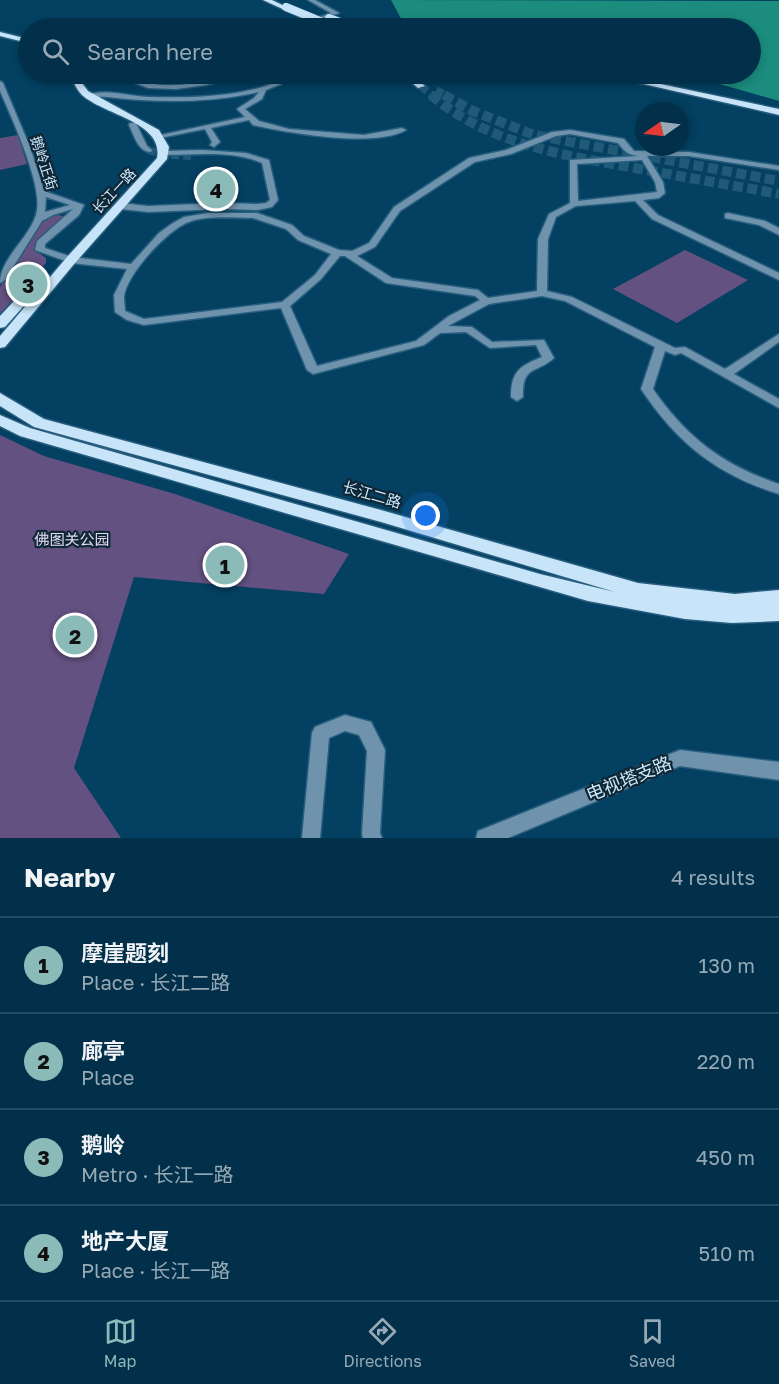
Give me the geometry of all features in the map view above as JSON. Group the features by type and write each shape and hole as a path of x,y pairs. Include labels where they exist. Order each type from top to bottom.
{"main road":[{"path":"266,0 313,18"},
{"path":"266,0 319,18"},
{"path":"275,0 315,17"},
{"path":"0,36 18,40"},
{"name":"长江一路","path":"0,344 66,259 151,160 153,144 146,134 77,96 70,84"},
{"path":"79,84 89,96 150,127 160,136 164,153"},
{"path":"653,84 779,110"},
{"path":"662,84 779,110"},
{"name":"长江一路","path":"0,324 121,206 158,166 164,153"},
{"name":"长江二路","path":"0,398 13,410 39,423 381,516 638,591 735,602 779,598"},
{"path":"0,420 25,432 538,579 647,607 743,617 779,614"}],"street":[{"path":"310,0 336,13 315,17"},
{"name":"鹅岭正街","path":"0,83 41,193 42,207 38,220 0,280"},
{"path":"144,84 167,86 189,84"},
{"path":"89,96 100,94 140,99 234,95 263,90 275,84"},
{"path":"263,90 256,101 241,106 241,109 256,123 314,134 364,137 402,130"},
{"path":"160,136 250,118"},
{"path":"133,125 144,147 148,150"},
{"path":"207,127 216,142 214,145"},
{"path":"337,254 318,277 285,306 144,321 120,312 119,295 133,267 162,235 187,219 254,215 289,227 301,238 337,254 348,254 372,245 397,209 472,160 508,152 555,134 570,132 613,138 621,141 627,150 635,154"},
{"path":"121,206 158,208 269,205 274,200 266,162 261,159 232,155 164,153"},
{"path":"689,154 779,168"},
{"path":"191,156 261,159"},
{"path":"542,293 543,239 552,216 574,204 661,193 659,182 644,156 573,162 574,204"},
{"path":"41,193 80,205"},
{"path":"636,197 655,217 779,277"},
{"path":"80,205 76,213 40,243 39,247 42,252 66,259 133,267"},
{"path":"38,220 50,213 80,205"},
{"path":"728,216 762,223 779,232"},
{"path":"348,254 389,281 478,293 486,301"},
{"path":"285,306 313,370 420,343 453,318 486,301 542,293 568,299 675,352 681,349 779,404"},
{"path":"437,330 468,329 490,345 540,342 549,358 523,370 516,382 517,397"},
{"path":"727,374 779,337"},
{"path":"661,346 647,389 665,418 709,458 761,483 779,489"},
{"path":"311,838 321,733 345,723 365,728 376,750 371,834 373,838"},
{"name":"电视塔支路","path":"485,838 680,758 779,771"}],"green space":[{"path":"18,135 27,164 0,170 0,138"},
{"path":"52,213 68,218 36,244 36,251 46,258 46,263 0,314 0,287 41,219"},
{"path":"685,250 748,280 677,323 613,289"},
{"name":"佛图关公园","path":"0,435 44,456 175,494 349,554 324,594 134,577 74,768 121,838 0,838"}],"shaded area":[{"path":"391,0 779,1 779,101 720,84 761,84 761,18 401,18"}],"tunnel":[{"path":"421,86 433,96"},
{"path":"436,90 447,96"},
{"path":"431,95 453,112 477,125 527,145 580,158 779,194"},
{"path":"444,95 473,111 534,135 779,181"},
{"path":"148,150 161,154 191,156"}],"place":[{"name":"地产大厦","path":"216,189"},
{"name":"鹅岭","path":"28,284"},
{"name":"摩崖题刻","path":"225,565"},
{"name":"廊亭","path":"75,635"}]}
